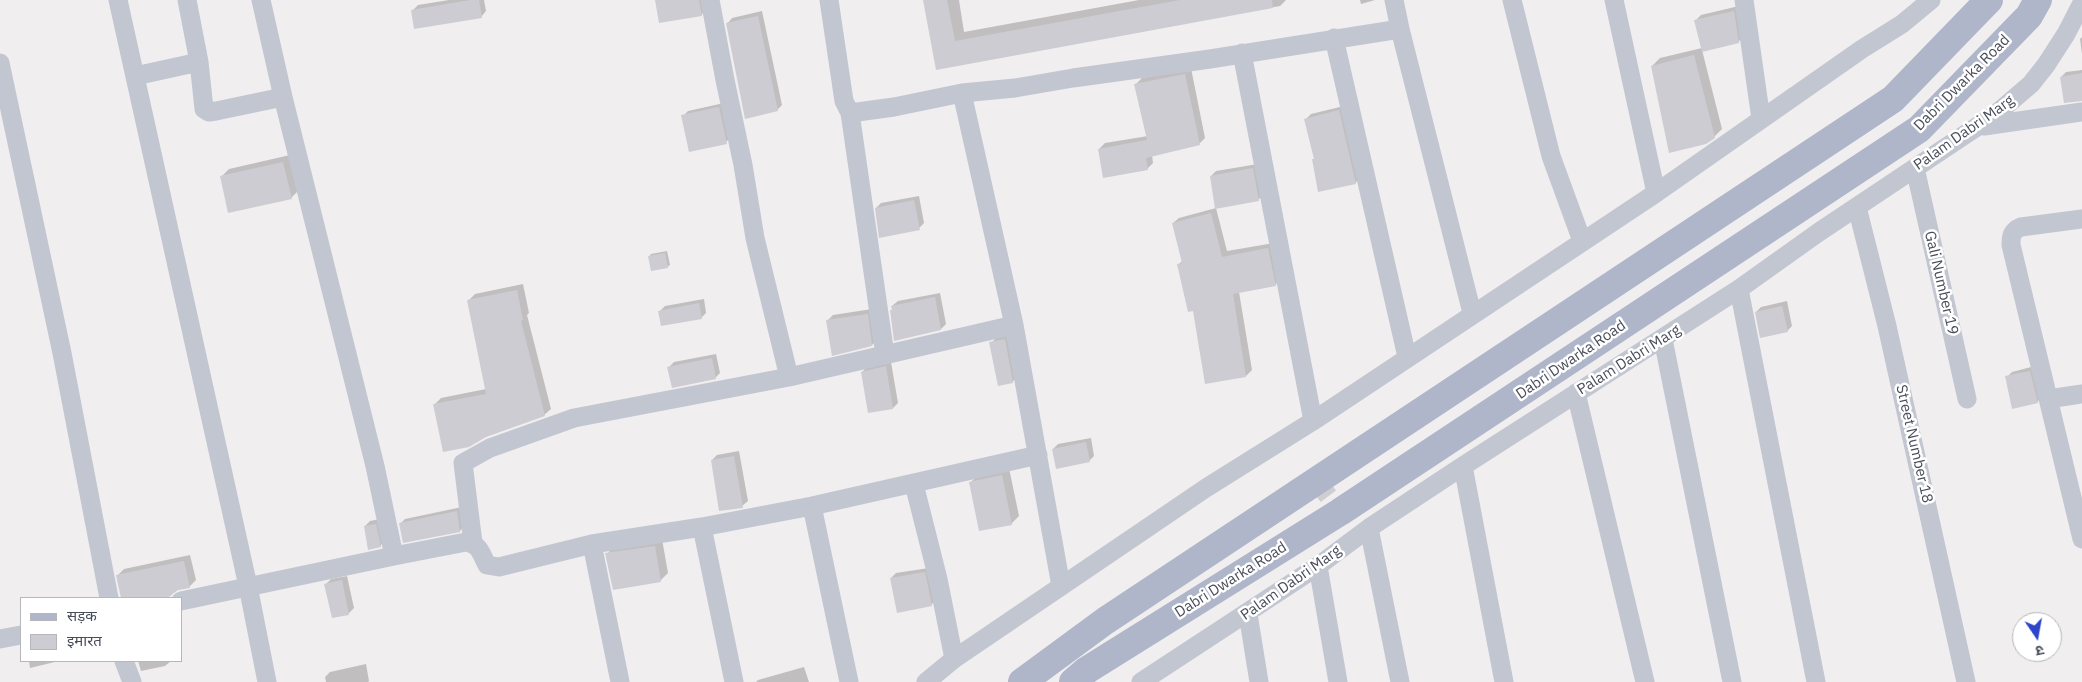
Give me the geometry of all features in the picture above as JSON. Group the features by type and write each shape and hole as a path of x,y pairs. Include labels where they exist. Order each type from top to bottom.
{"main road":[{"path":"1022,682 1105,621 1893,99 1989,0"},
{"name":"Dabri Dwarka Road","path":"1072,682 1087,670 1205,595 1340,512 1919,129 2028,16 2038,0"}],"street":[{"path":"118,0 248,586 266,682"},
{"path":"187,0 199,62 204,109 209,112 283,97"},
{"path":"262,0 283,97 370,448 394,556"},
{"path":"710,0 743,165 755,238 789,377"},
{"path":"829,0 844,101 850,113 885,355"},
{"path":"1394,0 1472,313"},
{"path":"1512,0 1551,156 1582,241"},
{"path":"1614,0 1656,193"},
{"path":"1744,0 1761,119"},
{"path":"926,682 954,659 1206,488 1313,420 1656,193 1862,49 1902,24 1932,0"},
{"name":"Palam Dabri Marg","path":"1141,682 1248,614 1369,528 1463,466 1739,289 1857,207 1978,127 2031,84 2051,57 2082,3"},
{"path":"850,113 894,107 962,92 1015,88 1400,28"},
{"path":"1334,38 1407,357"},
{"path":"1242,53 1313,420"},
{"path":"135,76 199,62"},
{"path":"0,63 62,353 110,597"},
{"path":"962,92 1014,325 1061,586"},
{"path":"1978,127 2082,112"},
{"name":"Gali Number 19","path":"1915,168 1967,399"},
{"name":"Street Number 18","path":"1857,207 1891,344 1966,682"},
{"path":"2082,219 2021,227 2011,235 2011,245 2082,539"},
{"path":"1739,289 1816,682"},
{"path":"473,543 463,463 490,448 574,418 789,377 1014,325"},
{"path":"1663,339 1732,682"},
{"path":"1576,393 1645,682"},
{"path":"2048,399 2082,394"},
{"path":"182,602 248,586 466,542 473,543 479,548 487,565 499,567 592,544 702,527 812,506 1038,455"},
{"path":"1463,466 1504,682"},
{"path":"914,484 954,659"},
{"path":"812,506 849,682"},
{"path":"702,527 734,682"},
{"path":"1369,528 1400,682"},
{"path":"592,544 620,682"},
{"path":"1318,566 1338,682"},
{"path":"1248,614 1259,682"},
{"path":"0,639 20,635"},
{"path":"124,662 132,682"}],"building":[{"path":"479,0 482,18 414,29 411,10"},
{"path":"655,0 699,0 702,16 659,23"},
{"path":"923,0 947,0 955,41 1180,0 1272,0 1273,8 936,70"},
{"path":"1734,11 1739,43 1702,52 1694,20"},
{"path":"758,16 778,111 745,119 726,23"},
{"path":"1694,55 1715,138 1706,144 1669,153 1651,66"},
{"path":"2082,73 2082,101 2064,103 2060,77"},
{"path":"1185,74 1200,145 1146,158 1148,170 1103,178 1098,149 1147,140 1134,84"},
{"path":"719,107 727,144 689,152 681,115"},
{"path":"1339,110 1356,184 1318,192 1312,159 1314,159 1304,119"},
{"path":"283,162 292,199 228,213 220,176"},
{"path":"1253,168 1259,201 1215,209 1210,176"},
{"path":"914,200 920,230 879,238 875,208"},
{"path":"1211,213 1222,257 1268,248 1276,286 1233,294 1246,377 1205,384 1193,311 1188,312 1177,264 1182,263 1172,223"},
{"path":"665,253 668,268 651,271 648,256"},
{"path":"517,290 523,320 521,321 545,416 486,437 469,447 443,452 433,404 486,394 467,300"},
{"path":"935,297 941,330 894,341 891,306"},
{"path":"699,303 702,319 661,326 658,311"},
{"path":"1782,306 1788,332 1760,338 1755,312"},
{"path":"868,314 872,346 832,356 826,320"},
{"path":"1005,339 1013,383 998,386 989,342"},
{"path":"712,358 716,379 672,388 667,367"},
{"path":"886,366 893,409 868,413 861,372"},
{"path":"2030,371 2038,403 2012,409 2005,376"},
{"path":"1086,442 1090,462 1056,469 1052,449"},
{"path":"734,456 743,508 719,511 711,460"},
{"path":"1002,475 1012,525 979,531 969,482"},
{"path":"457,511 460,532 403,543 399,523"},
{"path":"376,524 381,547 368,550 364,526"},
{"path":"655,546 661,582 613,590 605,553"},
{"path":"184,561 190,588 178,590 168,597 121,597 116,575"},
{"path":"925,572 932,606 897,613 890,578"},
{"path":"342,580 349,615 332,618 324,584"}],"tunnel":[{"path":"1317,481 1340,512"}]}
